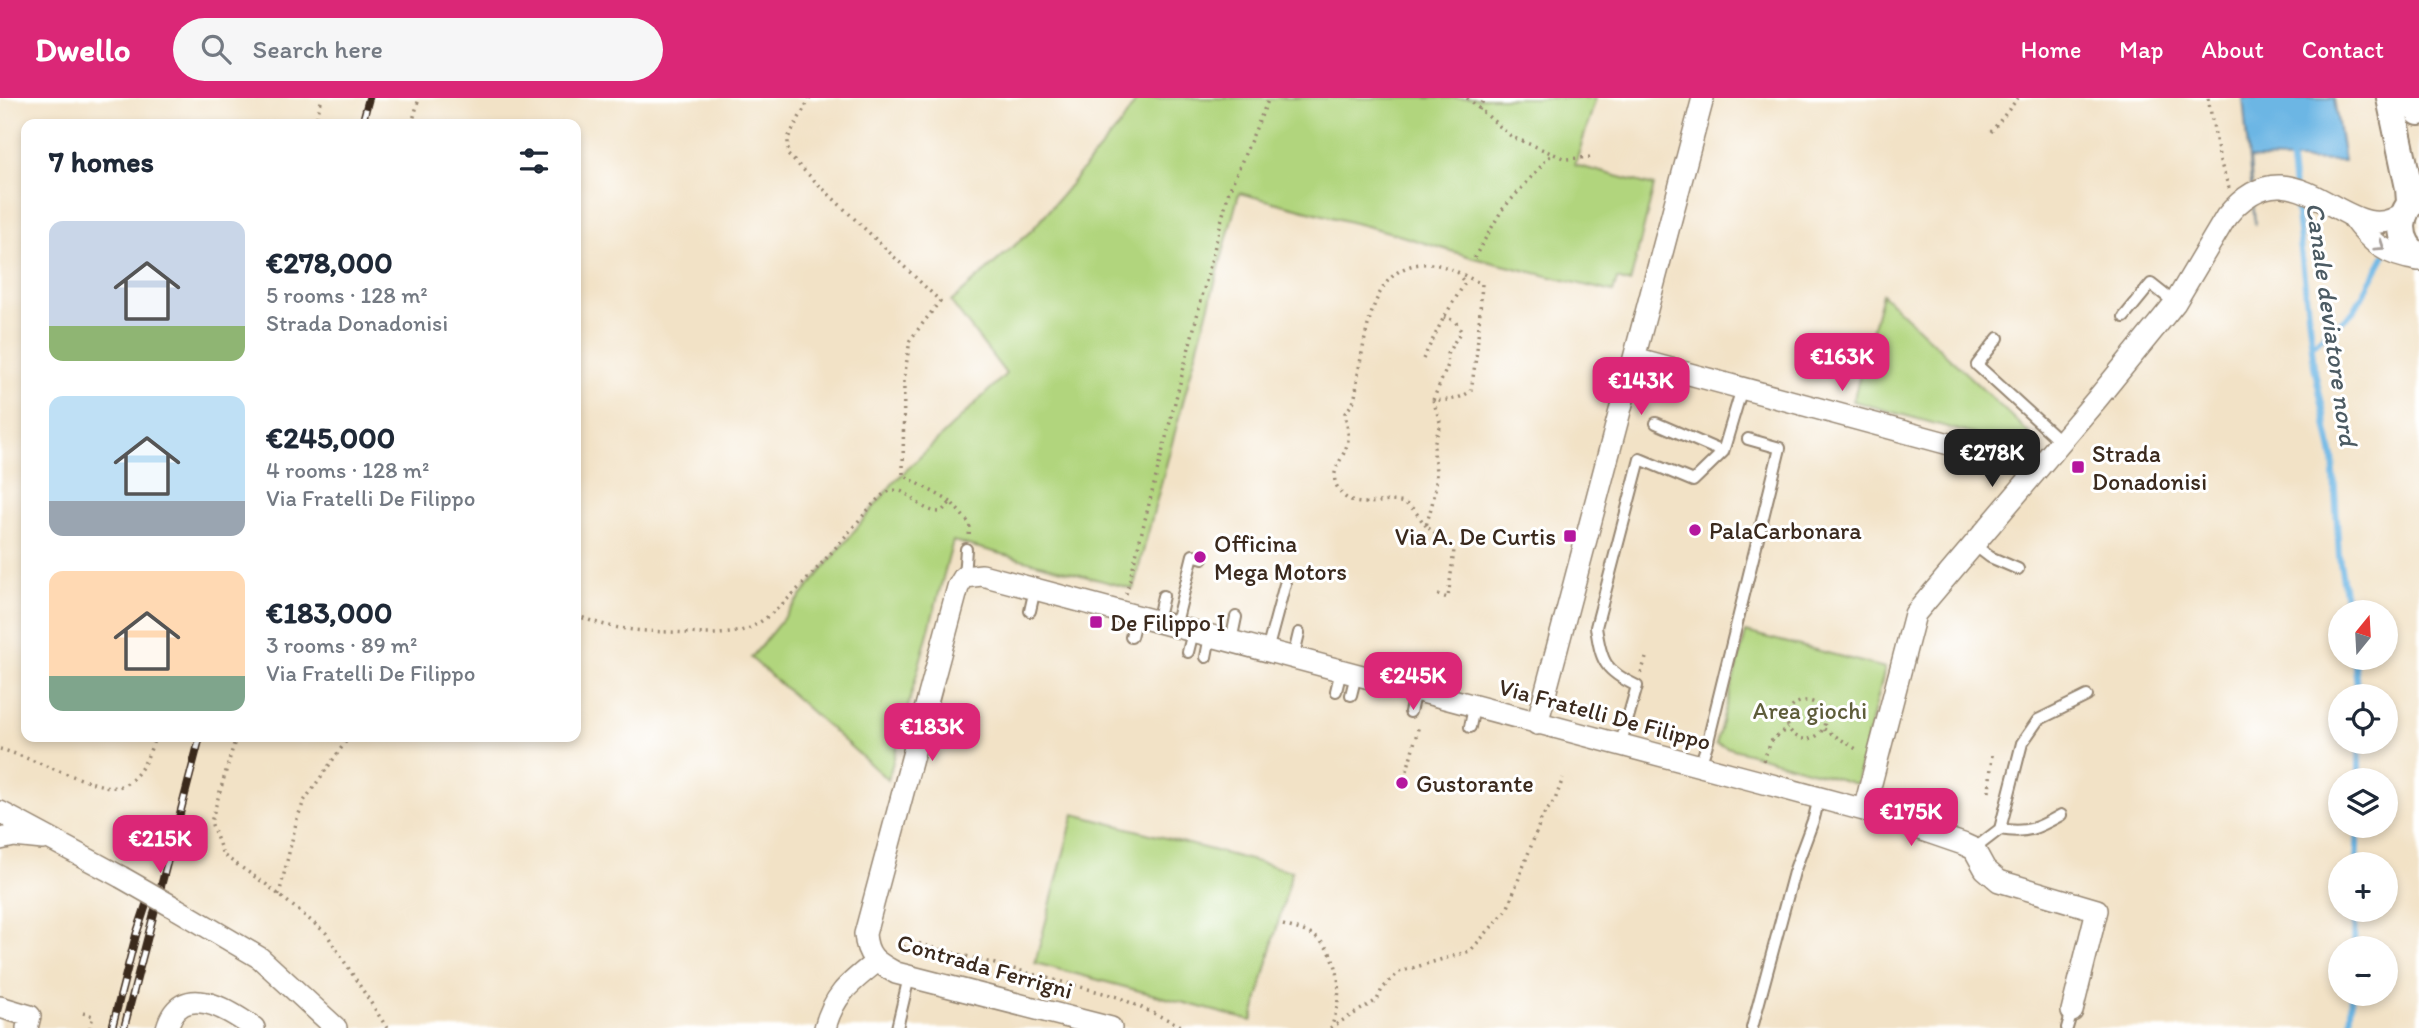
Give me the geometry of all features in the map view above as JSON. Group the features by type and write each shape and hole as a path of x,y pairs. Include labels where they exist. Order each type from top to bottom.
{"street":[{"path":"1537,724 1703,98"},
{"path":"2390,98 2411,203 2401,227 2404,241 2419,258"},
{"path":"2413,98 2419,112"},
{"path":"1864,810 1914,614 2175,303 2235,205 2255,190 2266,186 2294,186 2351,216 2379,222 2393,221 2411,203"},
{"path":"2351,216 2366,236 2387,251 2399,257 2419,258"},
{"path":"1634,359 2038,468"},
{"name":"Via Fratelli De Filippo","path":"964,577 982,575 1180,633 1293,658 1346,683 1413,690 1472,717 1537,724 1757,781 1864,810 1974,849"},
{"name":"Contrada Ferrigni","path":"964,577 958,587 865,934 866,948 876,962 903,975 1087,1025 1111,1028"},
{"path":"0,812 121,877 260,958 336,1028"},
{"path":"0,839 14,835 65,846"},
{"path":"1974,849 1985,869 1999,881 2097,910 2069,1019"},
{"path":"825,1028 836,997 876,962"},
{"path":"167,1028 176,1010 185,1004 201,1002 213,1003 254,1028"},
{"path":"0,1007 30,1016 27,1028"}],"lane":[{"path":"2124,317 2151,284 2175,303"},
{"path":"1998,338 1977,365 2060,441"},
{"path":"1620,746 1637,686 1615,675 1600,654 1596,627 1640,459 1692,481 1723,452 1742,388"},
{"path":"1656,423 1723,452"},
{"path":"1700,766 1780,448 1748,439"},
{"path":"1973,544 1990,558 2018,569"},
{"path":"964,577 966,549"},
{"path":"1180,633 1193,555 1203,558"},
{"path":"1267,651 1285,584"},
{"path":"1030,611 1035,589"},
{"path":"1163,596 1180,633"},
{"path":"1131,638 1180,633 1236,617"},
{"path":"1293,658 1299,633"},
{"path":"1404,661 1413,690 1410,712"},
{"path":"1974,849 2000,829 2022,743 2038,720 2087,696"},
{"path":"1752,1028 1794,872 1819,798"},
{"path":"2000,829 2017,832 2036,829 2062,815"},
{"path":"897,1028 903,975"}],"path":[{"path":"316,119 322,98"},
{"path":"413,119 419,98"},
{"path":"810,98 788,138 788,155 940,301 909,340 904,379 903,475 951,502 970,524 966,549"},
{"path":"1180,633 1229,191 1269,98"},
{"path":"1467,98 1512,137 1566,159 1592,158"},
{"path":"1479,110 1484,98"},
{"path":"1991,132 2018,98"},
{"path":"2208,98 2220,161 2235,205"},
{"path":"1474,258 1502,210 1551,155"},
{"path":"1433,400 1449,401 1463,397 1471,391 1482,284 1432,264 1419,264 1395,272 1378,297 1366,332 1354,400 1345,413 1348,440 1336,466 1335,477 1340,492 1348,500 1358,503 1385,500 1409,506 1426,526 1454,550 1448,598 1438,595"},
{"path":"1423,359 1465,283 1457,273"},
{"path":"1426,526 1436,479 1434,439 1441,425 1433,400 1448,365 1447,354 1461,331 1455,321 1444,317"},
{"path":"581,617 600,626 622,630 720,634 746,630 778,610 884,492 891,489 905,492 932,513 941,512 951,502"},
{"path":"1407,771 1413,690"},
{"path":"1801,701 1814,702 1826,716 1824,729 1815,737 1803,740 1788,728 1788,715 1801,701"},
{"path":"1757,781 1767,747 1788,728"},
{"path":"1824,729 1864,754"},
{"path":"0,748 96,785 117,787 134,778 153,742"},
{"path":"235,742 211,822 222,855 279,895 326,933 387,1028"},
{"path":"279,895 297,819 304,801 345,742"},
{"path":"1989,792 1992,754"},
{"path":"1331,1027 1377,1000 1382,989 1399,972 1470,951 1507,910 1542,817 1555,800 1563,778"},
{"path":"1283,925 1306,932 1320,940 1333,957 1338,973 1338,988 1336,1014 1331,1027"},
{"path":"903,975 906,940 1118,997 1186,1028"},
{"path":"83,1013 93,1016 90,1028"}],"green space":[{"path":"1138,98 1596,98 1575,165 1654,186 1630,283 1617,279 1613,292 1474,258 1385,231 1239,193 1133,589 953,541 888,780 751,658 894,482 1006,374 951,302 1033,229 1121,124"},
{"path":"1882,294 2030,434 2021,440 2001,442 1853,401"},
{"name":"Area giochi","path":"1746,632 1885,668 1856,784 1716,744"},
{"path":"1074,814 1292,871 1252,1021 1035,963"}],"water":[{"path":"2243,98 2334,98 2344,161 2250,159 2255,225"}],"waterway":[{"name":"Canale deviatore nord","path":"2290,153 2314,366 2333,457 2339,556 2346,600"},
{"path":"2312,345 2354,311 2386,253"},
{"path":"2355,670 2357,684"},
{"path":"2359,754 2359,768"},
{"path":"2357,838 2357,852"},
{"path":"2354,936 2355,922"},
{"path":"2350,1028 2351,1006"}],"railway":[{"path":"363,119 369,98"},
{"path":"124,1028 199,742"},
{"path":"112,1028 148,899"}],"place":[{"name":"Strada Donadonisi","path":"2078,467"},
{"name":"PalaCarbonara","path":"1695,530"},
{"name":"Via A. De Curtis","path":"1570,536"},
{"name":"Officina Mega Motors","path":"1200,557"},
{"name":"De Filippo I","path":"1096,622"},
{"name":"Gustorante","path":"1402,783"}]}
